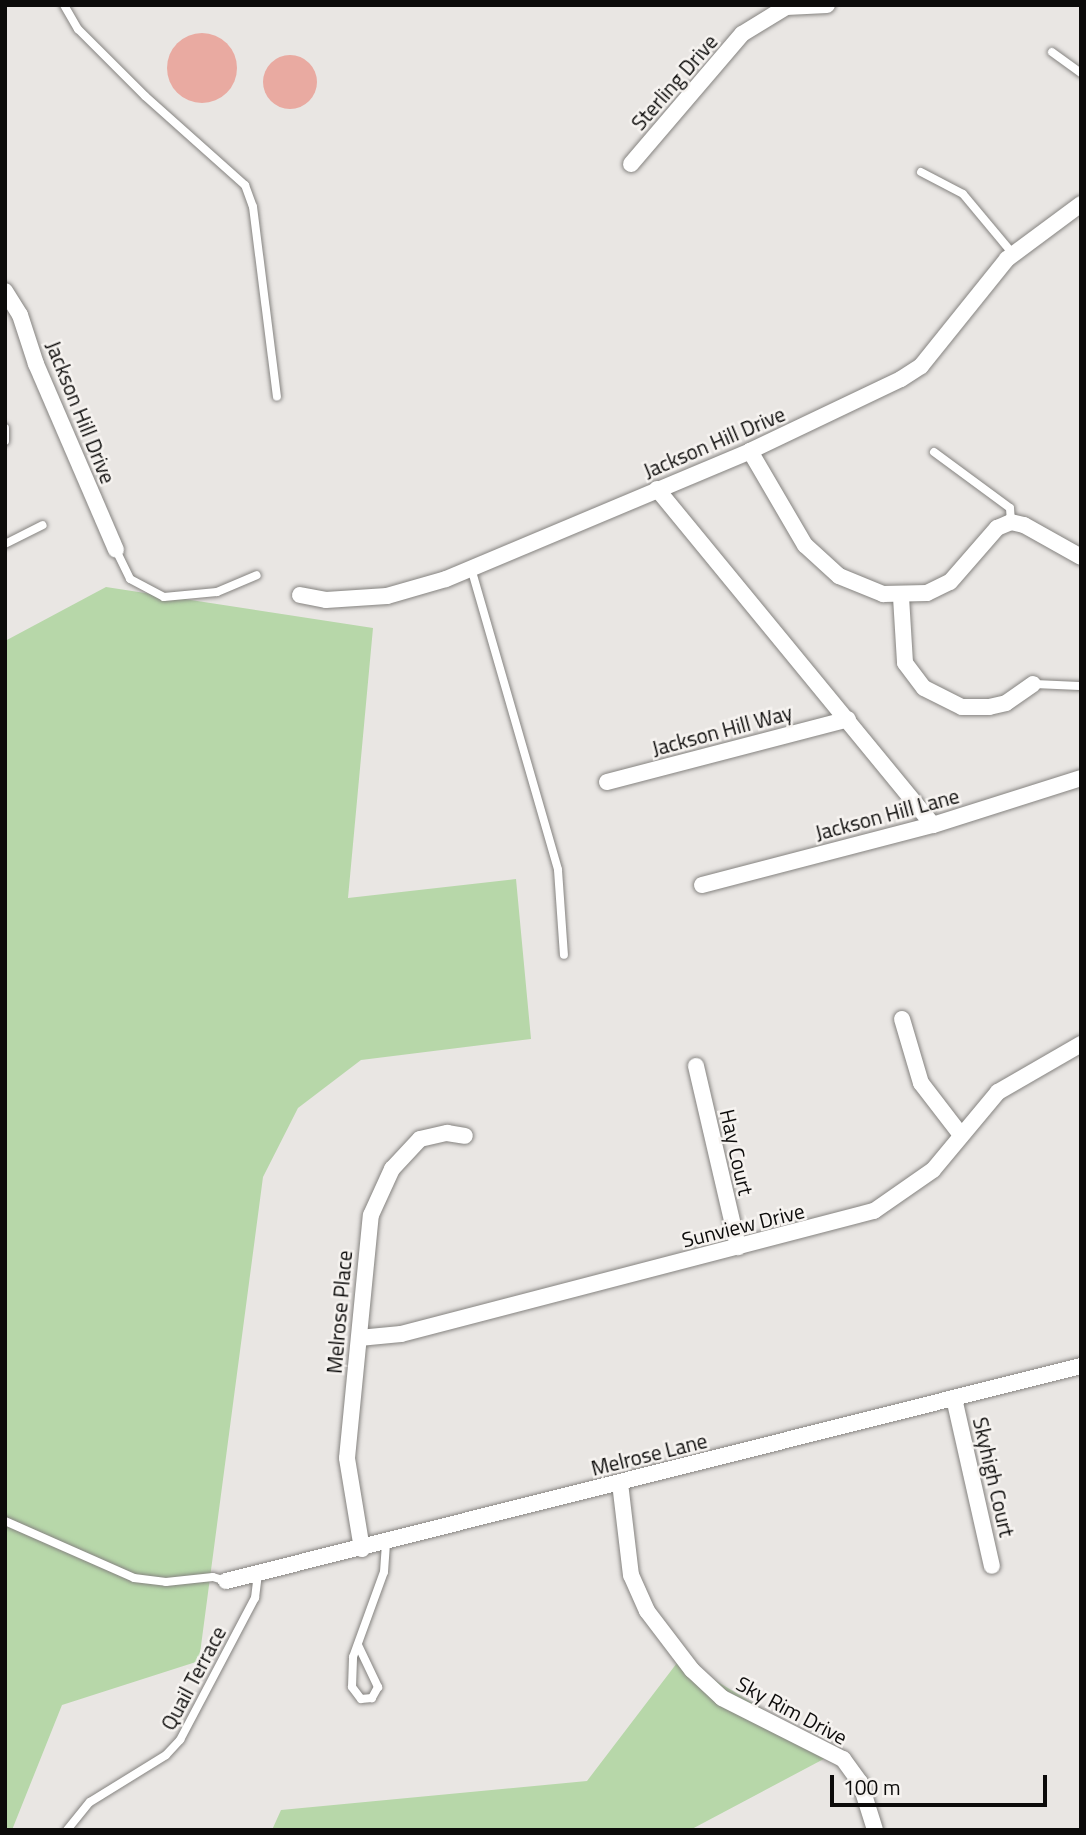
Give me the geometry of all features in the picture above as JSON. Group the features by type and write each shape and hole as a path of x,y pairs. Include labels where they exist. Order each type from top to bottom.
{"street":[{"name":"Sterling Drive","path":"631,164 742,34 786,7 827,5"},
{"name":"Jackson Hill Drive","path":"300,596 326,600 387,596 471,568 750,451 921,366 1013,254 1081,204"},
{"name":"Jackson Hill Drive","path":"5,290 20,316 36,364 116,550"},
{"path":"750,451 805,545 839,576 901,597 927,593 950,582 997,528 1011,522 1024,525 1081,556"},
{"path":"657,489 933,825"},
{"path":"901,597 905,663 925,688 962,707 989,707 1006,704 1033,684"},
{"name":"Jackson Hill Way","path":"607,782 848,719"},
{"name":"Jackson Hill Lane","path":"702,885 933,825 1081,778"},
{"path":"902,1019 921,1083 961,1135"},
{"name":"Sunview Drive","path":"359,1338 401,1334 847,1220 886,1205 933,1170 998,1092 1081,1044"},
{"name":"Hay Court","path":"696,1066 738,1247"},
{"name":"Melrose Place","path":"362,1549 347,1458 367,1234 383,1184 420,1139 447,1133 465,1136"},
{"name":"Melrose Lane","path":"226,1581 386,1543 1081,1366"},
{"name":"Skyhigh Court","path":"954,1398 992,1566"},
{"name":"Sky Rim Drive","path":"620,1483 631,1575 647,1611 692,1670 723,1698 843,1759 860,1782 875,1830"}],"lane":[{"path":"64,5 78,29 145,96 245,185 253,207 277,396"},
{"path":"1052,52 1081,73"},
{"path":"921,172 963,194 1013,254"},
{"path":"5,428 5,441"},
{"path":"934,453 1010,508 1011,522"},
{"path":"5,544 43,526"},
{"path":"116,550 130,579 164,597 218,592 257,575"},
{"path":"471,568 558,870 564,955"},
{"path":"1033,684 1081,686"},
{"path":"5,1521 134,1578 166,1582 213,1577 226,1581"},
{"path":"358,1645 378,1687 372,1698 361,1699 352,1687 353,1657 384,1572 386,1543"},
{"name":"Quail Terrace","path":"67,1830 90,1802 166,1755 180,1740 255,1598 258,1574"}],"green space":[{"path":"106,587 373,628 348,898 516,879 531,1039 361,1060 298,1108 263,1177 199,1661 62,1705 12,1830 5,1830 5,641"},
{"path":"680,1659 835,1753 690,1830 272,1830 281,1810 587,1781"}],"building":[{"path":"202,33 227,43 237,68 227,93 202,103 177,93 167,68 177,43"},
{"path":"290,55 309,63 317,82 309,101 290,109 271,101 263,82 271,63"}]}
